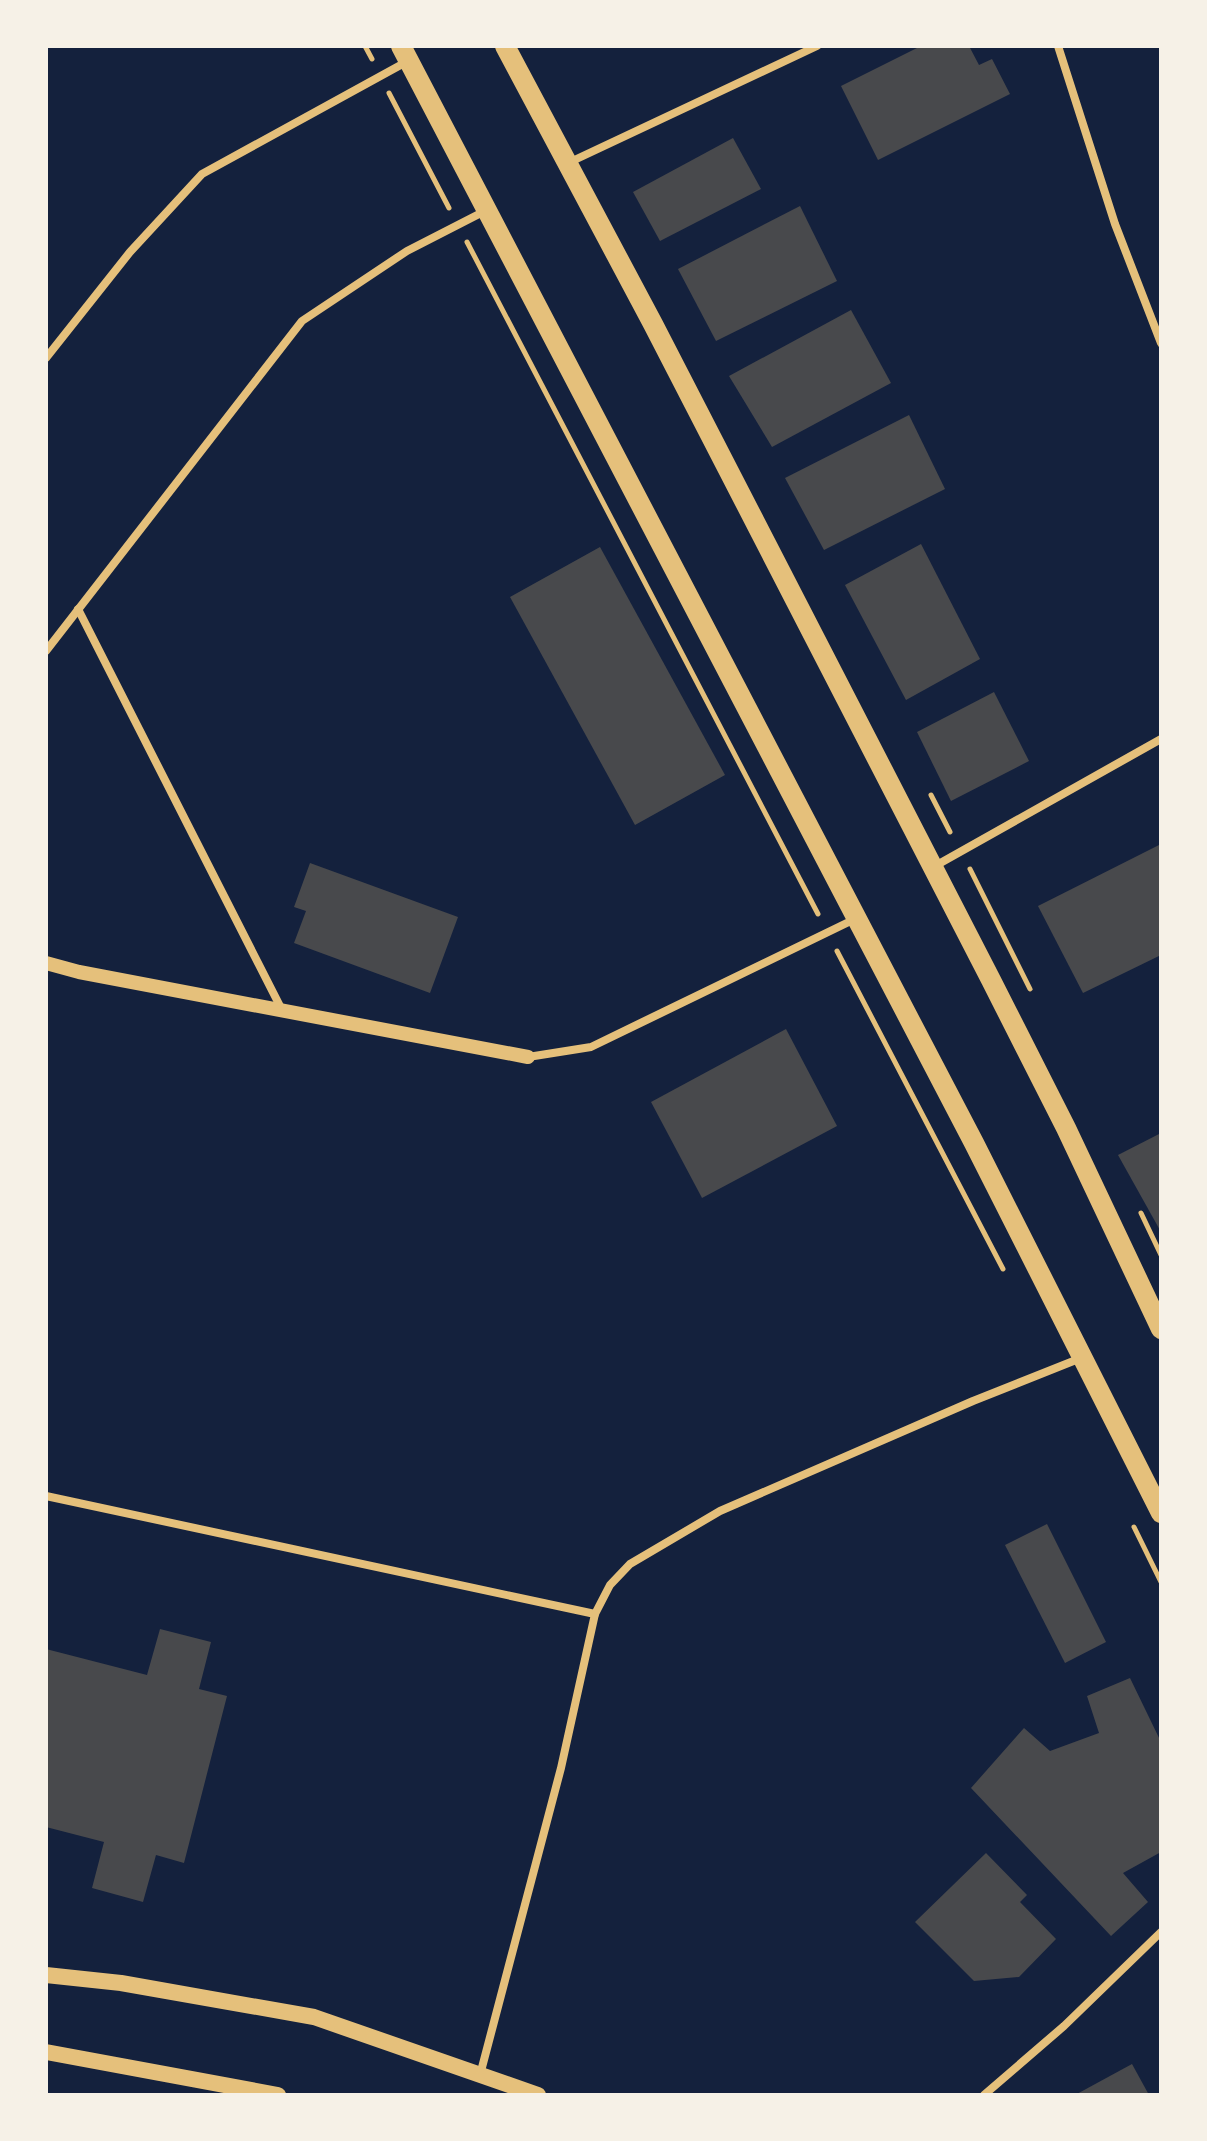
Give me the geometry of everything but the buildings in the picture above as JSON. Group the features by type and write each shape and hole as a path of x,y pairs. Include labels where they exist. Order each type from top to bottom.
{"main road":[{"path":"505,46 653,324 1066,1128 1161,1329"},
{"path":"405,53 974,1143 1161,1513"},
{"path":"46,1975 121,1983 314,2017 538,2095"},
{"path":"46,2052 278,2095"}],"street":[{"path":"567,163 817,46"},
{"path":"1058,46 1115,224 1161,343"},
{"path":"46,358 130,252 202,174 380,76 405,53"},
{"path":"46,651 302,321 407,251 486,211"},
{"path":"78,609 282,1010"},
{"path":"931,868 1161,739"},
{"path":"46,963 79,972 528,1057 591,1047 856,918"},
{"path":"480,2075 561,1768 595,1614 610,1585 630,1564 720,1511 973,1401 1082,1358"},
{"path":"46,1496 595,1614"},
{"path":"984,2095 1064,2026 1161,1932"}],"path":[{"path":"365,46 1008,1278"},
{"path":"1133,1525 1161,1582"}]}
